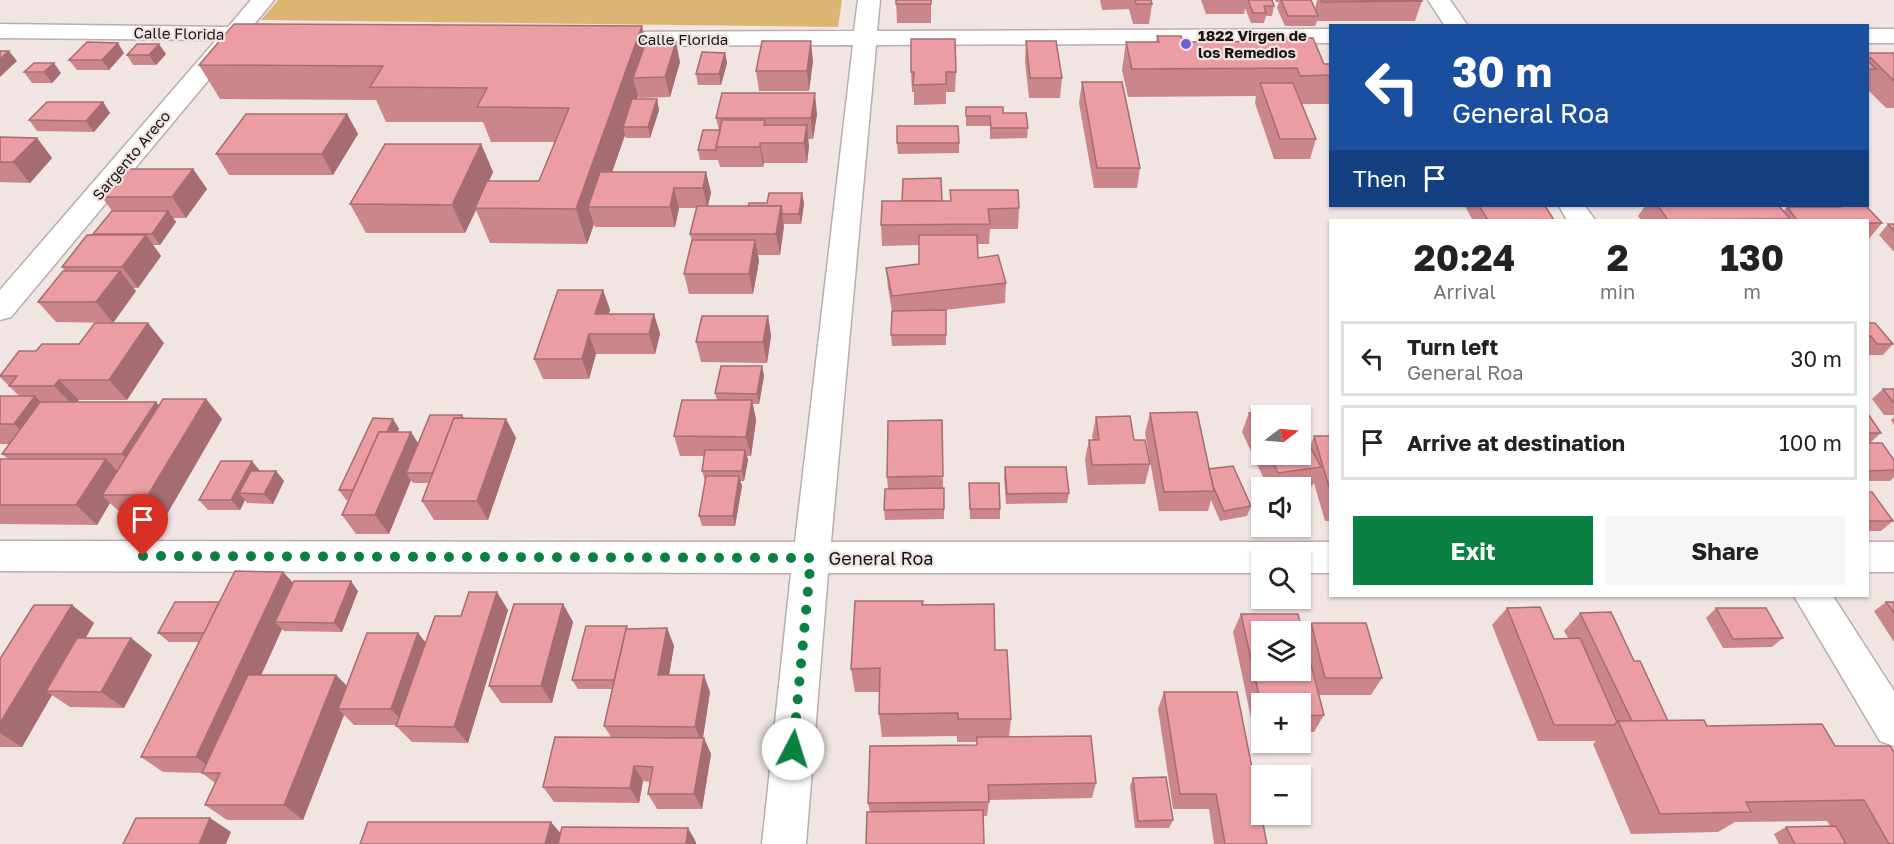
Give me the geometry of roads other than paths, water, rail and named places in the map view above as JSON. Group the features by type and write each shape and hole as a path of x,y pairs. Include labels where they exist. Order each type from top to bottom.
{"street":[{"name":"Sargento Areco","path":"0,310 263,0"},
{"path":"784,844 869,0"},
{"path":"1439,0 1456,24"},
{"name":"Calle Florida","path":"0,31 294,35"},
{"name":"Calle Florida","path":"581,39 1329,36"},
{"path":"1869,36 1894,36"},
{"name":"General Roa","path":"0,556 1329,558"},
{"path":"1869,557 1894,557"},
{"path":"1814,597 1894,727"}],"place":[{"name":"1822 Virgen de los Remedios","path":"1186,44"}]}
